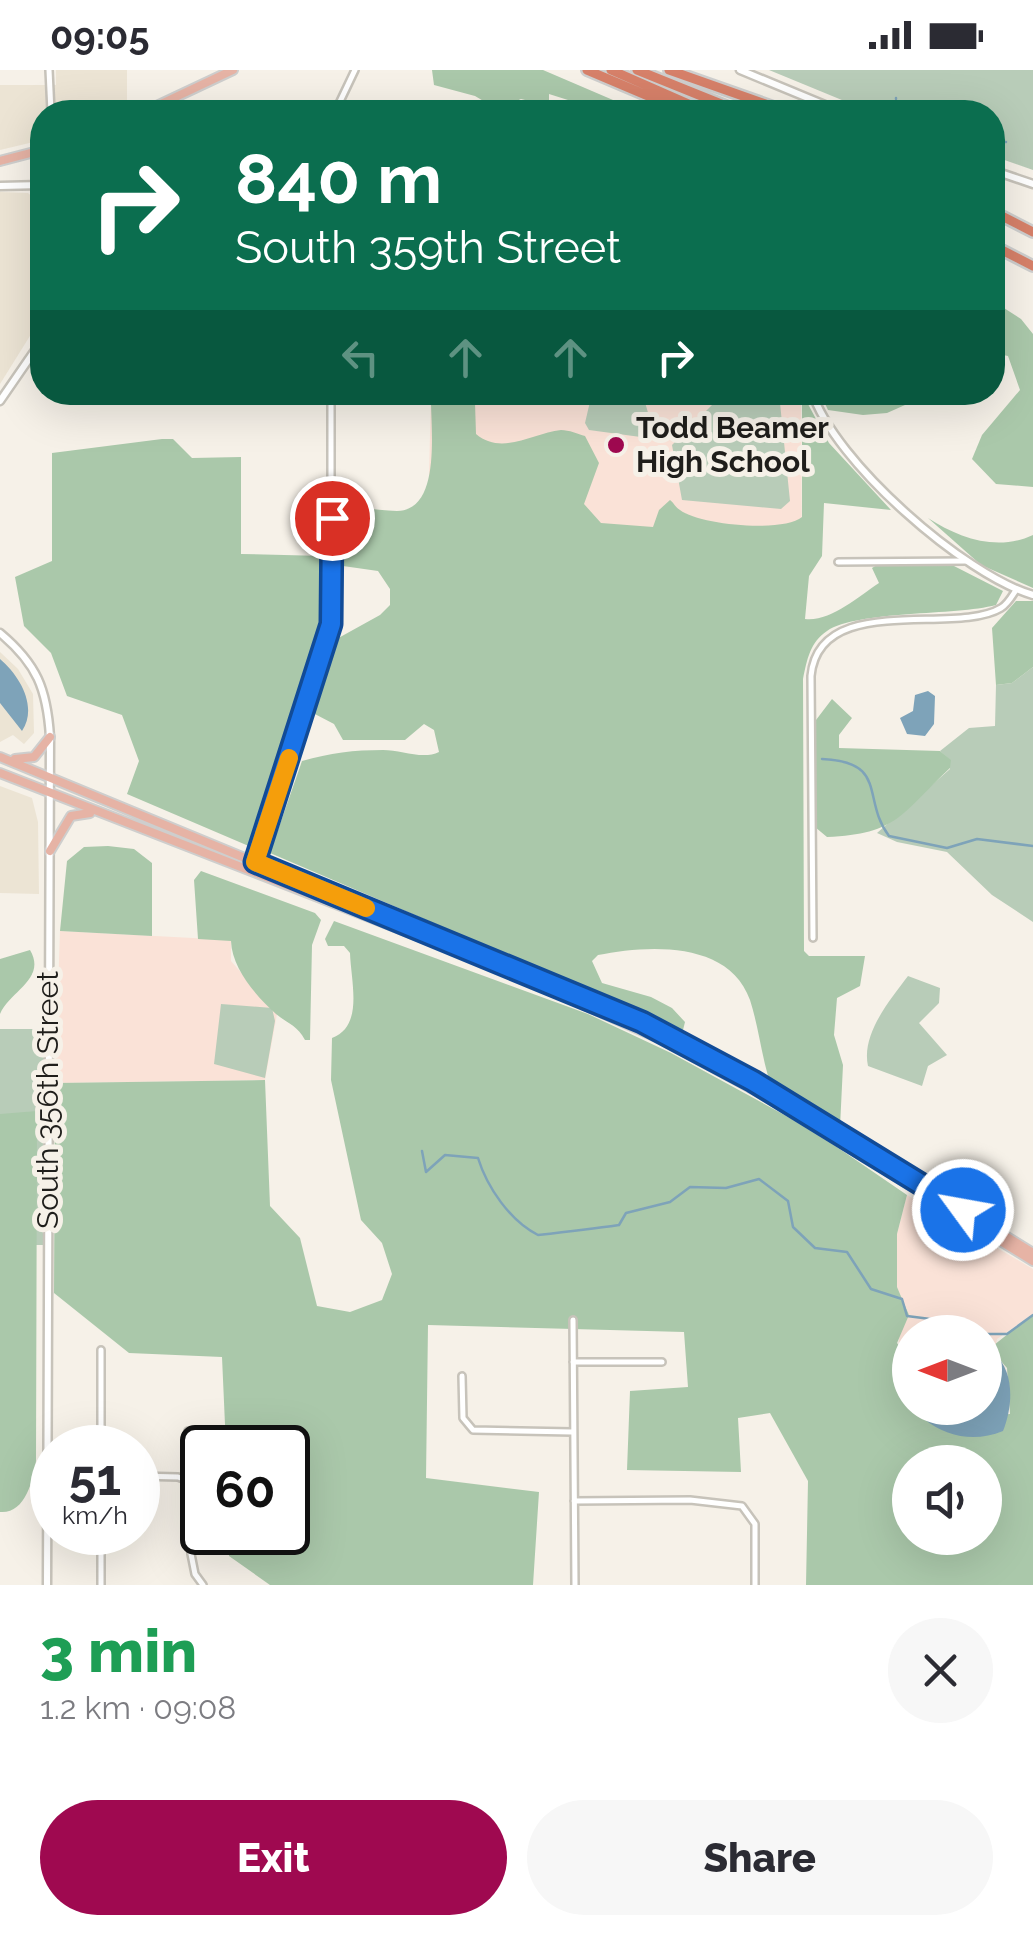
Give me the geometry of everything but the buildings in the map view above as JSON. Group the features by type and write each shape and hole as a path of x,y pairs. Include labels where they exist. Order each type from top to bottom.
{"highway":[{"path":"587,70 658,100"},
{"path":"610,70 679,100"},
{"path":"636,70 711,100"},
{"path":"668,70 739,100"},
{"path":"668,70 754,100"},
{"path":"1005,218 1033,232"},
{"path":"1005,252 1033,266"}],"main road":[{"path":"169,100 232,70"},
{"path":"740,70 813,100"},
{"path":"0,161 30,153"},
{"path":"1005,174 1033,184"},
{"path":"0,186 30,185"},
{"path":"0,401 30,357"},
{"path":"818,405 838,445 966,560 1016,590 1033,595"},
{"name":"South 356th Street","path":"0,633 38,674 48,701 50,1425"},
{"path":"2,757 30,759 50,737"},
{"path":"2,757 661,1038 762,1094 1033,1260"},
{"path":"0,773 100,814 254,867 642,1022 753,1081 1033,1252"},
{"path":"50,852 71,816 100,814"},
{"name":"South 356th Street","path":"46,1585 47,1555"}],"street":[{"path":"48,70 50,100"},
{"path":"341,100 355,70"},
{"path":"254,867 331,624 332,405"},
{"path":"838,562 966,560"},
{"path":"813,938 811,676 817,653 836,636 894,619 994,610 1016,590"},
{"path":"573,1320 575,1585"},
{"path":"101,1350 101,1425"},
{"path":"573,1362 662,1362"},
{"path":"462,1376 462,1413 468,1427 488,1433 573,1432"},
{"path":"574,1501 735,1504 748,1510 756,1536 755,1585"},
{"path":"101,1555 101,1585"},
{"path":"192,1555 192,1564 203,1585"}],"shaded area":[{"path":"56,70 127,70 127,100 30,100 30,143 0,150 0,85 56,85"},
{"path":"0,192 28,193 30,336 0,384"},
{"name":"Todd Beamer High School","path":"431,405 801,405 802,562 427,557"},
{"path":"0,652 18,669 33,694 34,733 24,744 13,735 0,742"},
{"path":"0,786 32,798 38,822 39,894 0,893"},
{"path":"60,931 231,940 231,961 277,1014 265,1080 55,1083"},
{"path":"907,1195 1033,1269 1033,1314 1002,1336 1002,1315 909,1315 897,1287 897,1234"}],"green space":[{"path":"432,70 543,70 613,100 568,100 549,94 549,100 482,100 434,85"},
{"path":"769,70 1033,70 1033,170 1005,160 1005,100 842,100"},
{"path":"1005,309 1021,319 1033,334 1033,487 996,484 972,459 982,435 1020,390 1008,356"},
{"path":"431,405 475,405 476,434 496,443 561,430 585,436 599,463 584,504 601,523 653,527 659,510 670,500 679,509 704,520 778,525 802,517 802,405 808,405 829,443 891,510 824,503 822,556 809,576 805,619 834,613 879,583 872,568 877,565 954,566 1003,591 996,605 841,624 821,635 808,658 803,679 804,951 809,956 865,956 860,986 837,998 834,1035 843,1065 840,1127 768,1076 750,1000 739,980 706,957 684,951 639,949 598,955 592,961 602,983 651,997 672,1008 685,1022 683,1030 270,853 302,761 362,751 426,755 439,752 434,730 424,724 405,740 343,740 334,724 311,712 333,641 380,615 390,605 390,589 378,571 343,566 341,512 412,507 422,497 428,482"},
{"path":"589,405 646,405 648,438 589,430 585,423"},
{"path":"712,405 780,405 790,501 781,509 682,500 672,445"},
{"path":"826,405 905,405 887,413 863,415 828,410"},
{"path":"173,439 192,458 241,457 241,554 324,556 319,645 251,847 127,794 139,761 122,715 67,696 51,653 24,626 15,577 52,561 52,453"},
{"path":"928,518 979,540 1006,542 1033,535 1033,588 981,565"},
{"path":"1016,601 1033,601 1033,667 1012,683 996,685 992,628"},
{"path":"1033,667 1033,922 992,895 947,852 897,842 877,833 950,769 950,760 940,751 969,728 995,726 996,685 1012,683"},
{"path":"832,699 852,718 839,735 839,748 940,751 951,760 950,768 897,819 869,831 827,837 815,827 816,720"},
{"path":"84,847 134,849 152,863 152,936 60,931 67,861"},
{"path":"201,871 315,913 321,920 312,945 310,1040 305,1040 253,990 240,971 231,941 198,939 194,880"},
{"path":"334,921 588,1014 671,1053 812,1130 907,1195 897,1234 897,1287 909,1315 892,1315 892,1425 1002,1425 1002,1414 1010,1414 1002,1339 1033,1314 1033,1585 806,1585 808,1481 770,1413 738,1418 741,1472 627,1470 630,1391 688,1387 684,1332 428,1325 426,1478 539,1492 533,1585 270,1585 229,1556 310,1555 310,1425 225,1425 222,1357 129,1353 54,1293 55,1083 265,1080 270,1206 300,1238 317,1306 350,1312 382,1300 392,1274 382,1243 361,1220 331,1080 332,1038 342,1032 352,1013 350,953 344,946 328,946 325,939"},
{"path":"30,950 34,960 31,977 0,1014 0,959"},
{"path":"908,976 940,988 939,1003 919,1023 947,1055 928,1066 922,1086 868,1066 873,1030"},
{"path":"221,1004 272,1008 275,1021 265,1078 214,1064"},
{"path":"0,1029 48,1029 47,1245 0,1245"},
{"path":"37,1111 36,1425 30,1425 30,1486 16,1508 0,1512 0,1114"}],"water":[{"path":"0,659 24,692 28,712 22,731 0,703"},
{"path":"928,691 935,696 934,724 925,736 907,734 900,718 913,711 915,695"},
{"path":"1002,1363 1010,1390 1003,1431 962,1436 934,1425 1002,1425"}],"waterway":[{"path":"822,759 857,767 865,775 889,836 947,848 977,839 1033,846"},
{"path":"422,1151 426,1172 445,1155 478,1158 501,1202 538,1235 619,1225 626,1213 670,1202 690,1187 726,1188 759,1179 788,1201 793,1227 815,1248 847,1252 871,1289 902,1299 907,1315"},
{"path":"1002,1334 1033,1315"}],"slow traffic":[{"path":"289,758 255,862 366,908"}],"place":[{"name":"Todd Beamer High School","path":"616,445"}],"route":[{"path":"332,518 331,624 255,862 642,1022 753,1081 963,1210"}]}
